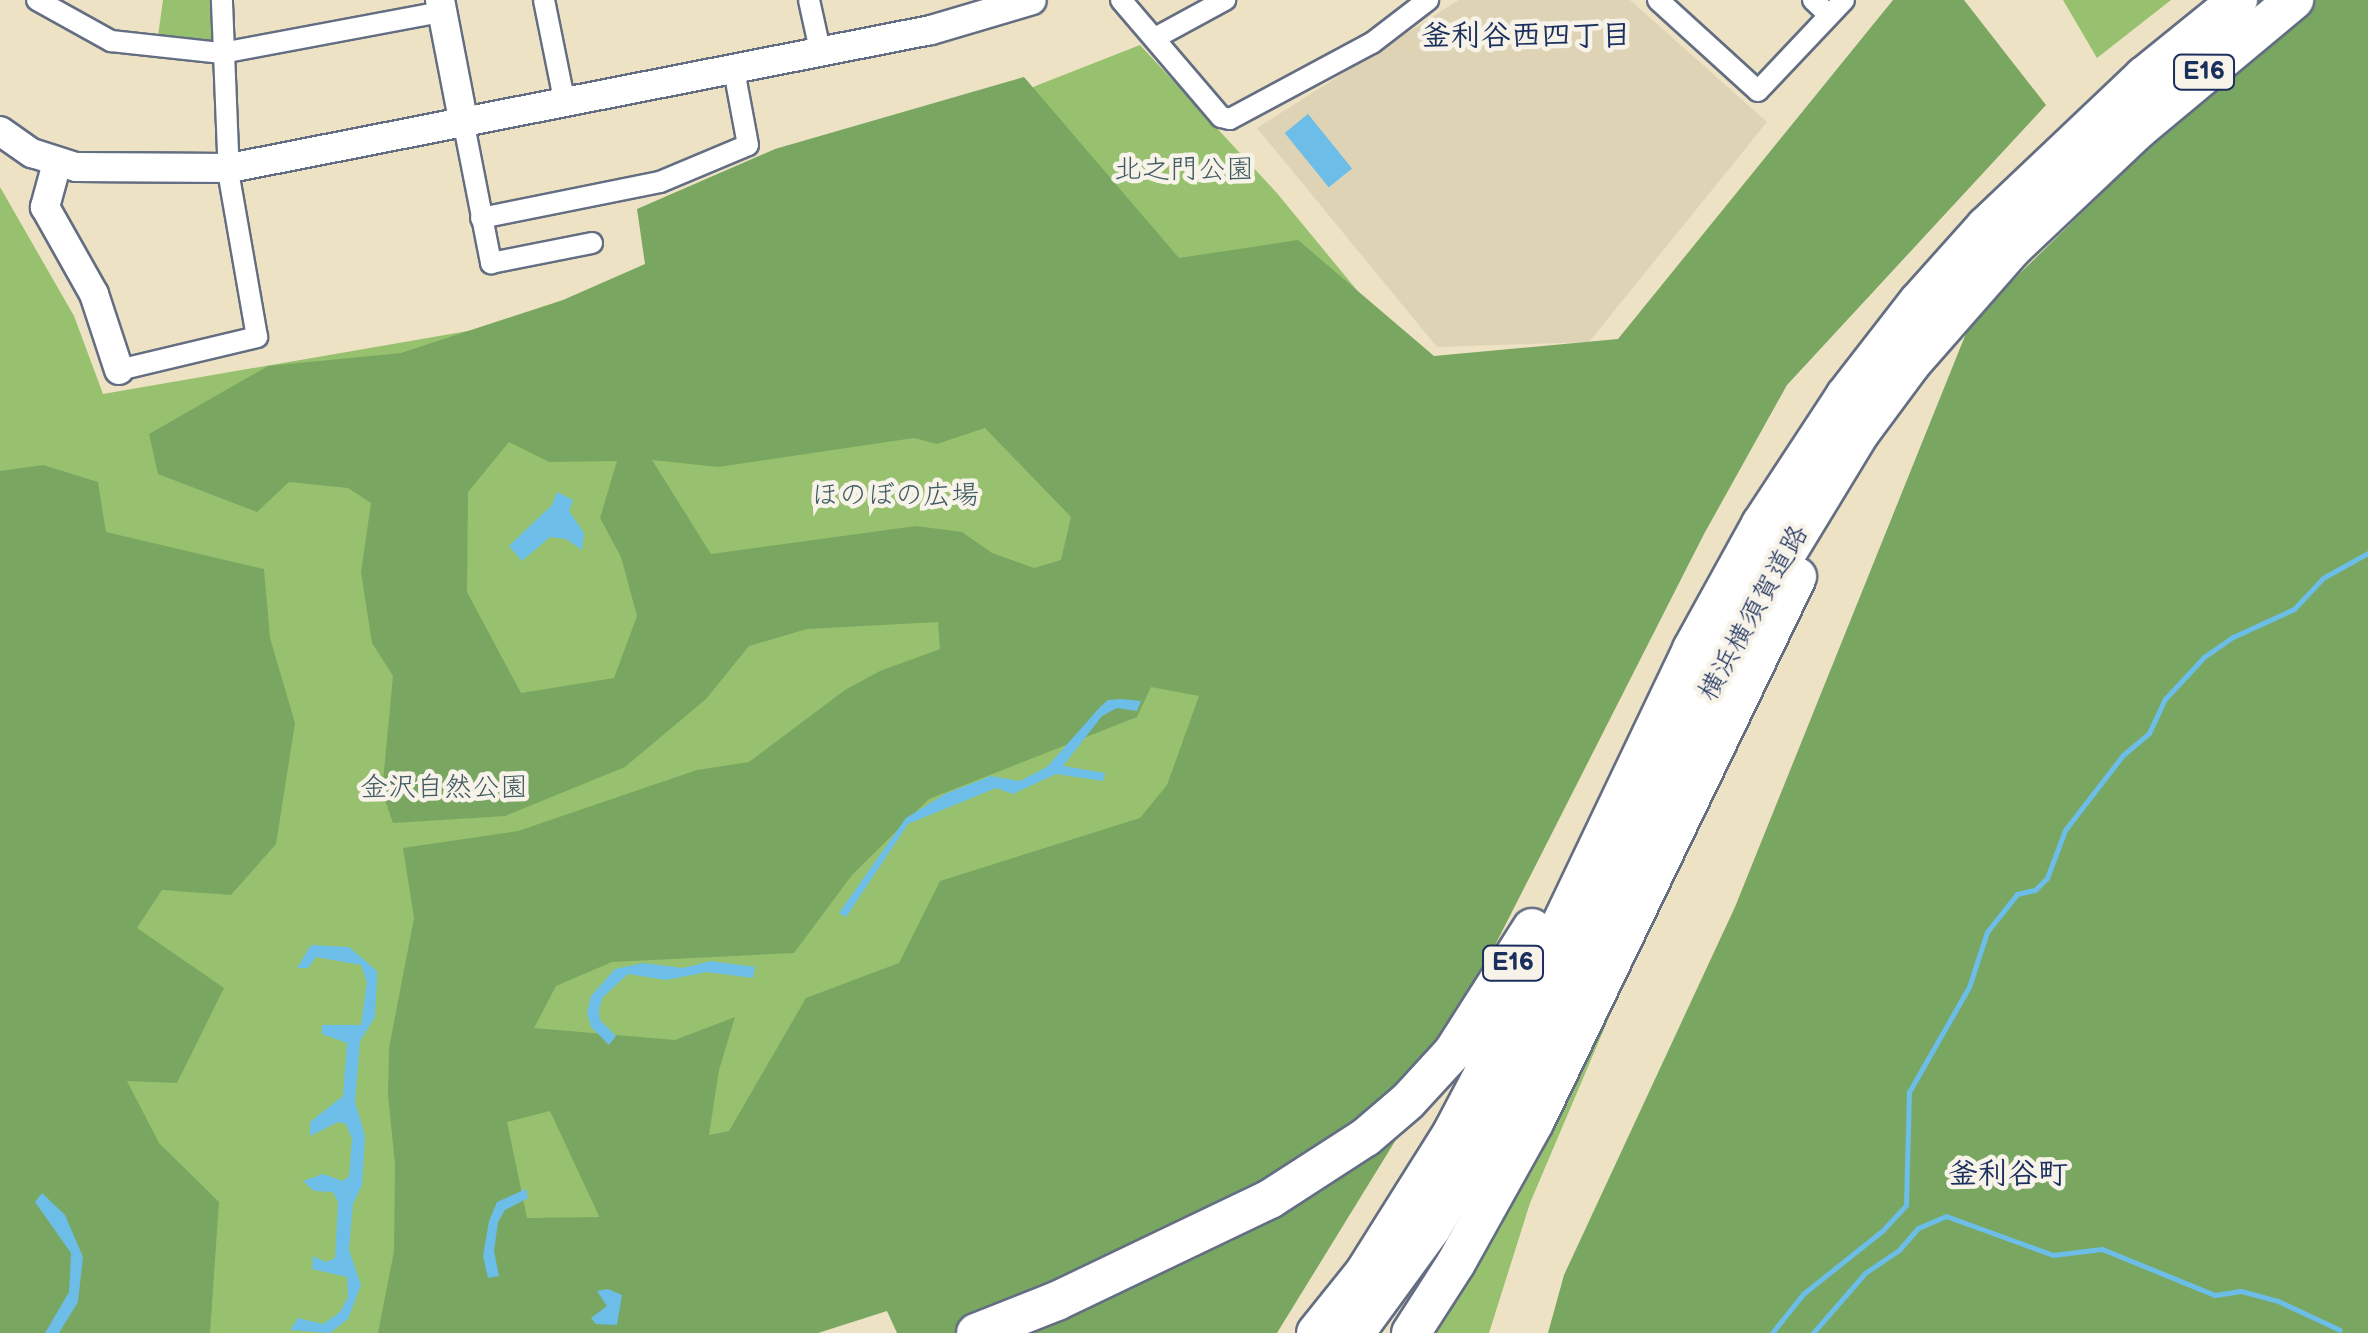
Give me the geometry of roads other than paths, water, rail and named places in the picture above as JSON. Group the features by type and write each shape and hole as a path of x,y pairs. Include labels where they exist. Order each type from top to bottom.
{"highway":[{"name":"横浜横須賀道路","path":"1355,1333 1431,1229 1479,1149 1544,1028 1719,673 1806,519 1870,420 1974,290 1999,238 2118,100 2238,0"},
{"name":"横浜横須賀道路","path":"1316,1333 1364,1273 1452,1133 1552,943 1692,649 1761,524 1845,396 1918,302 2294,0"},
{"name":"E16","path":"1411,1333 1456,1263 1534,1121 1802,568 1974,290"},
{"name":"E16","path":"980,1331 1056,1301 1270,1200 1313,1175 1408,1101 1460,1042 1508,972 1731,548 1845,396"}],"street":[{"path":"37,0 111,40 222,53 441,6 491,263 592,244"},
{"path":"57,163 45,207 94,294 119,370 257,337 230,168 222,0"},
{"path":"544,0 564,100"},
{"path":"809,0 820,50"},
{"path":"0,131 57,163 96,168 230,168 464,125 564,100 931,30 1032,0"},
{"path":"1121,0 1221,117 1230,119 1372,43 1428,0"},
{"path":"1154,38 1225,0"},
{"path":"1658,0 1758,91 1837,8 1812,0"},
{"path":"482,218 660,182 748,145 734,70"}],"water":[{"path":"1308,114 1352,168 1329,187 1285,133"},
{"path":"557,492 573,500 569,511 584,533 582,550 566,539 550,537 522,561 509,546 552,505"},
{"path":"1108,700 1141,701 1137,711 1117,708 1102,716 1063,766 1105,773 1103,781 1056,774 1013,794 996,788 908,824 846,917 839,913 906,818 945,794 991,776 1020,781 1047,767 1100,707"},
{"path":"311,945 349,947 377,971 375,1017 360,1041 355,1102 365,1136 362,1185 353,1204 349,1250 361,1285 348,1319 330,1333 290,1330 298,1318 323,1324 340,1312 348,1297 347,1277 312,1269 313,1256 326,1262 335,1258 338,1202 333,1192 314,1191 303,1181 323,1174 343,1181 349,1176 352,1139 346,1124 338,1122 310,1136 310,1122 343,1096 347,1043 322,1034 322,1025 361,1025 367,982 361,965 316,957 308,968 297,968"},
{"path":"711,961 755,967 753,978 707,972 666,980 628,974 603,997 599,1009 600,1020 616,1036 609,1045 591,1027 587,1013 591,996 615,969 643,963 683,968"},
{"path":"526,1189 528,1198 505,1210 498,1222 494,1251 499,1276 488,1278 483,1256 497,1202"},
{"path":"42,1193 65,1215 83,1257 78,1302 59,1333 45,1333 69,1292 71,1253 35,1202"},
{"path":"608,1289 622,1295 617,1325 596,1324 591,1318 607,1306 597,1291"}],"waterway":[{"path":"1772,1333 1803,1294 1882,1231 1906,1205 1909,1092 1969,987 1987,932 2017,894 2035,890 2047,878 2065,830 2123,755 2149,733 2165,699 2204,657 2233,637 2294,609 2323,578 2368,553"},
{"path":"1813,1333 1865,1273 1899,1250 1918,1228 1946,1216 2053,1255 2102,1249 2215,1295 2241,1291 2278,1301 2340,1330"}],"district":[{"name":"釜利谷西四丁目","path":"1526,36"},
{"name":"釜利谷町","path":"2008,1174"}],"park label":[{"name":"北之門公園","path":"1184,170"},
{"name":"ほのぼの広場","path":"895,496"},
{"name":"金沢自然公園","path":"444,788"}]}
